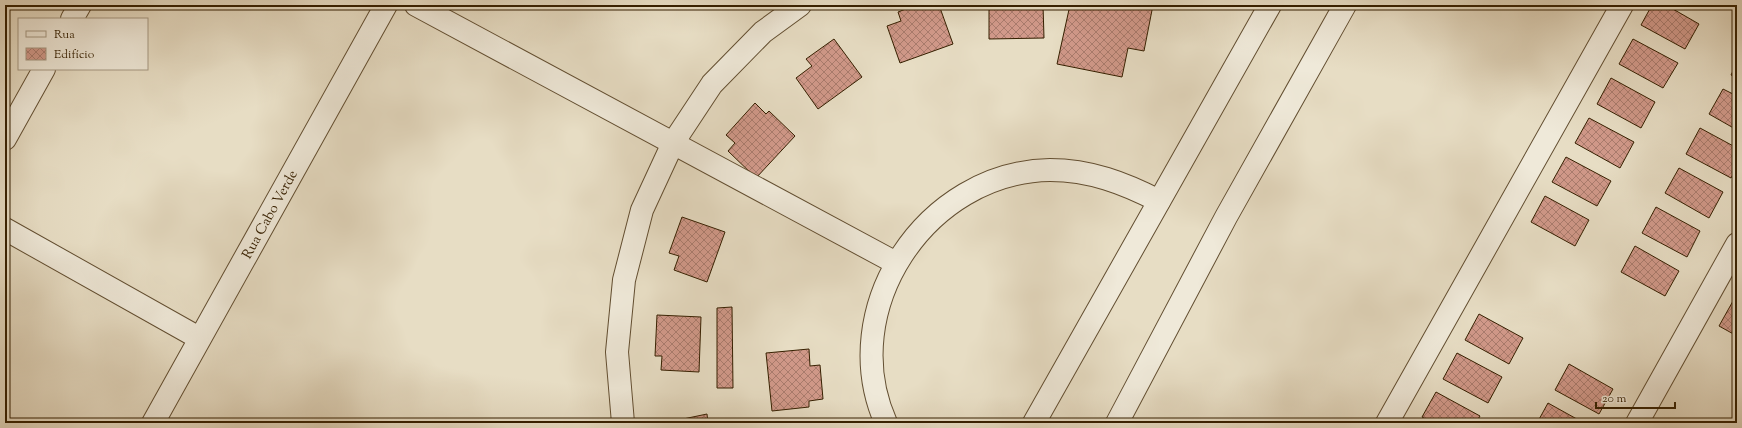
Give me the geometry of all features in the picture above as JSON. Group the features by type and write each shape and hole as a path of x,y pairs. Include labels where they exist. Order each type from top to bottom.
{"street":[{"path":"73,18 80,5"},
{"name":"Rua Cabo Verde","path":"153,423 199,338 386,5"},
{"path":"416,5 896,263"},
{"path":"623,423 617,352 624,280 642,210 673,143 712,84 763,32 800,5"},
{"path":"1034,423 1270,5"},
{"path":"1117,423 1226,217 1345,5"},
{"path":"1387,423 1622,5"},
{"path":"5,139 43,70"},
{"path":"886,423 882,414 875,384 872,352 875,321 883,291 896,263 914,237 935,215 954,201 989,183 1018,174 1049,170 1080,172 1109,178 1159,201"},
{"path":"5,229 199,338"},
{"path":"1637,423 1737,244"}],"building":[{"path":"916,5 939,5 953,44 900,63 887,26 901,21 898,12"},
{"path":"989,5 1043,5 1044,38 989,39"},
{"path":"1070,5 1153,5 1144,51 1128,48 1122,77 1057,64"},
{"path":"1652,5 1666,5 1699,24 1685,49 1641,25"},
{"path":"1700,5 1709,5 1707,9"},
{"path":"834,39 862,77 818,109 796,78 812,66 806,59"},
{"path":"1633,39 1678,63 1663,88 1619,64"},
{"path":"1737,63 1737,78 1731,75"},
{"path":"1611,78 1655,102 1641,128 1597,104"},
{"path":"1723,89 1737,96 1737,130 1709,114"},
{"path":"755,103 766,114 769,111 795,136 756,178 728,151 735,143 726,135"},
{"path":"1589,118 1634,142 1620,168 1575,143"},
{"path":"1700,128 1737,148 1737,167 1731,178 1686,154"},
{"path":"1566,157 1611,181 1597,206 1552,182"},
{"path":"1679,168 1723,192 1709,218 1665,193"},
{"path":"1545,196 1589,220 1575,246 1531,222"},
{"path":"1656,207 1700,231 1687,257 1642,233"},
{"path":"682,217 725,232 707,282 674,270 679,256 669,253"},
{"path":"1635,246 1679,271 1665,296 1621,272"},
{"path":"1733,301 1737,303 1737,336 1719,326"},
{"path":"732,307 733,388 717,388 717,308"},
{"path":"1479,314 1523,338 1509,364 1465,340"},
{"path":"657,315 701,317 699,372 661,370 662,356 655,356"},
{"path":"809,349 810,366 820,365 823,399 809,401 809,407 772,411 766,353"},
{"path":"1457,353 1502,377 1488,403 1443,379"},
{"path":"1569,364 1613,389 1599,414 1555,390"},
{"path":"1436,392 1480,416 1476,423 1433,423 1422,417"},
{"path":"1548,403 1584,423 1537,423"},
{"path":"707,414 708,423 664,423"},
{"path":"1667,419 1675,423 1665,423"}]}
